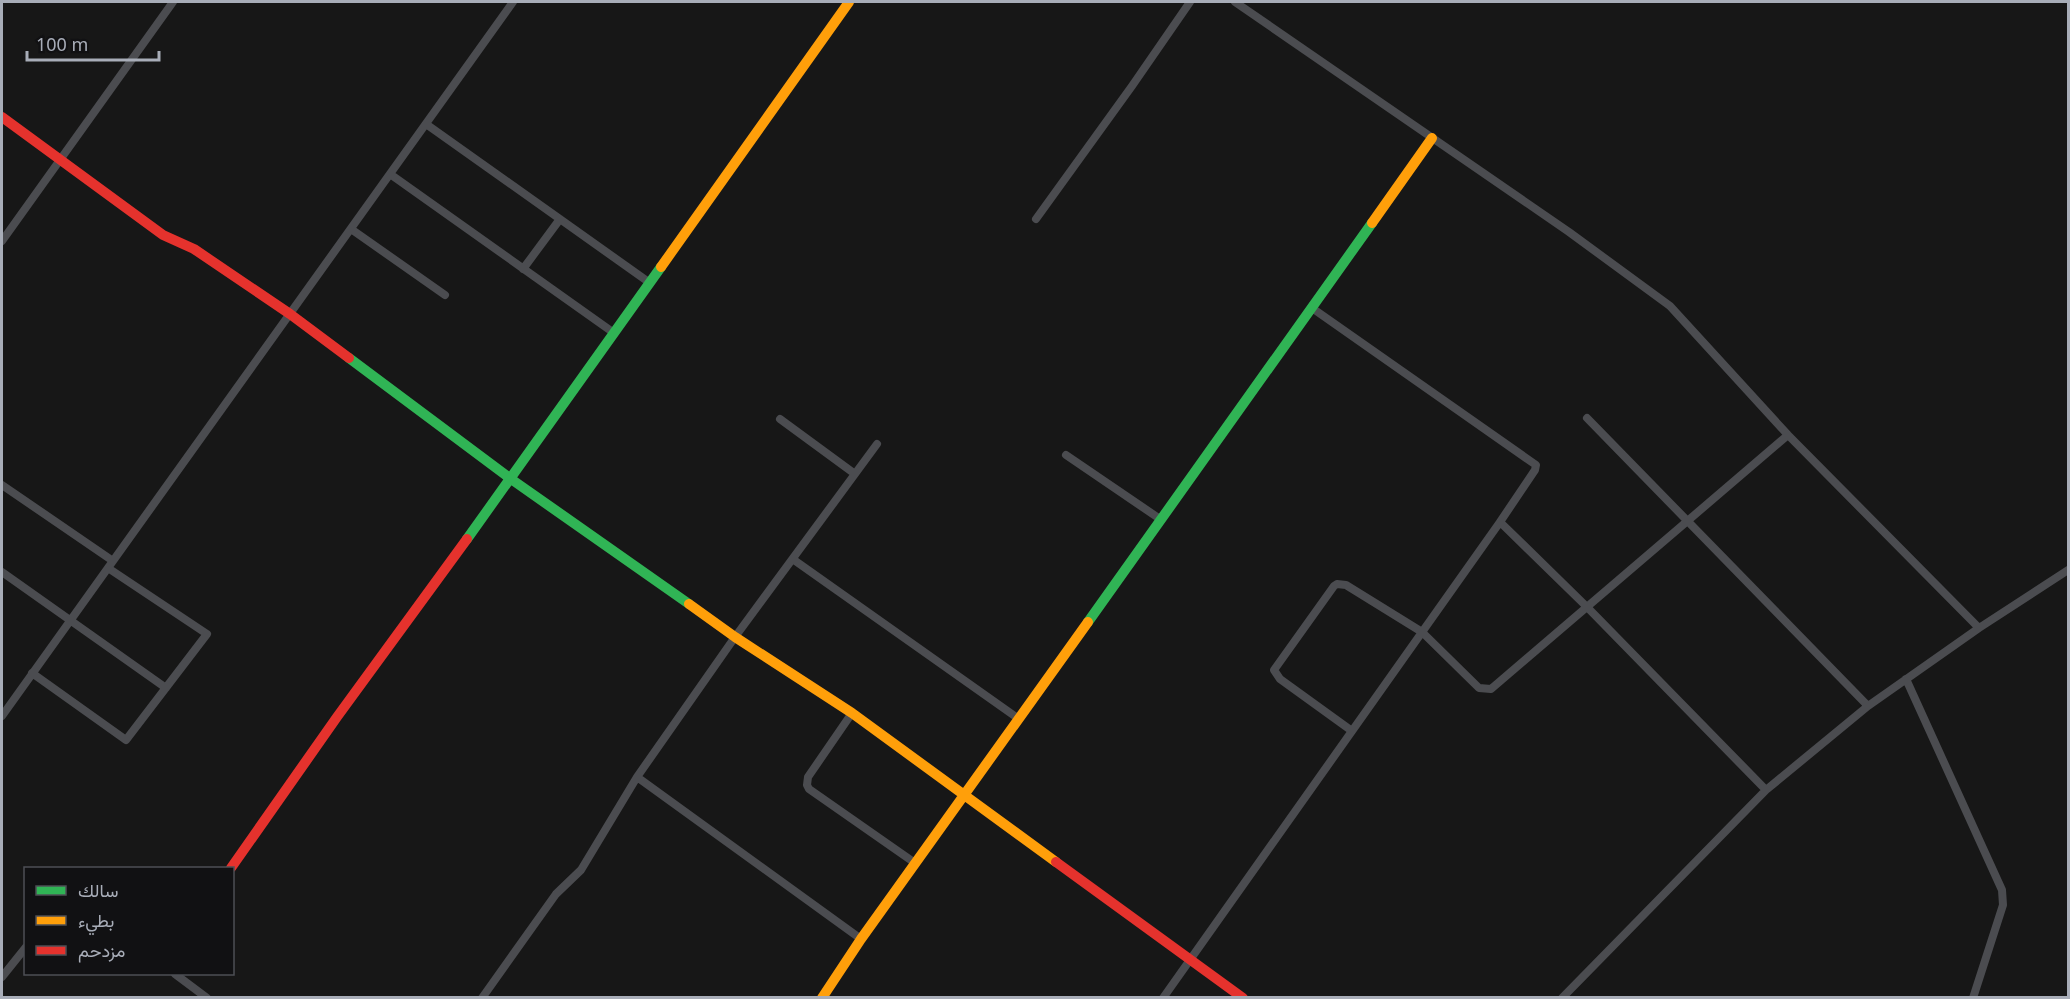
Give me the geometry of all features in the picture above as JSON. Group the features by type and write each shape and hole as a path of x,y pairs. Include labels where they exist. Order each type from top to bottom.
{"street":[{"path":"2,241 173,2"},
{"path":"2,716 513,2"},
{"path":"232,867 337,717 511,479 849,2"},
{"path":"1036,219 1190,2"},
{"path":"1235,2 1569,232 1670,306 1788,435 1979,628"},
{"path":"2,117 163,235 194,249 290,314 511,479 735,637 852,713 1243,998"},
{"path":"426,123 650,283"},
{"path":"822,998 861,939 1432,138"},
{"path":"390,174 614,333"},
{"path":"523,269 560,219"},
{"path":"351,229 445,295"},
{"path":"1163,998 1536,470 1536,465 1312,308"},
{"path":"1587,418 1868,706"},
{"path":"780,419 855,474"},
{"path":"1352,731 1280,679 1274,670 1275,665 1337,584 1350,587 1422,632 1479,688 1491,689 1788,435"},
{"path":"482,998 556,894 581,870 637,777 735,637 794,560 877,444"},
{"path":"1066,455 1160,519"},
{"path":"2,485 207,634 126,740 32,673"},
{"path":"1500,522 1587,607 1766,790"},
{"path":"794,560 1019,719"},
{"path":"1562,998 1766,790 1868,706 1979,628 2068,570"},
{"path":"2,572 166,688"},
{"path":"1906,680 2002,890 2003,904 1973,998"},
{"path":"852,713 808,777 807,785 809,789 915,863"},
{"path":"637,777 861,939"},
{"path":"2,977 24,950"},
{"path":"176,975 207,998"}],"traffic: fast":[{"path":"1088,622 1372,223"},
{"path":"467,539 661,267"},
{"path":"349,358 511,479 689,604"}],"traffic: slow":[{"path":"661,267 849,2"},
{"path":"1372,223 1432,138"},
{"path":"689,604 735,637 852,713 1056,862"},
{"path":"822,998 861,939 1088,622"}],"traffic: jam":[{"path":"2,117 163,235 194,249 290,314 349,358"},
{"path":"232,867 337,717 467,539"},
{"path":"1056,862 1243,998"}]}
